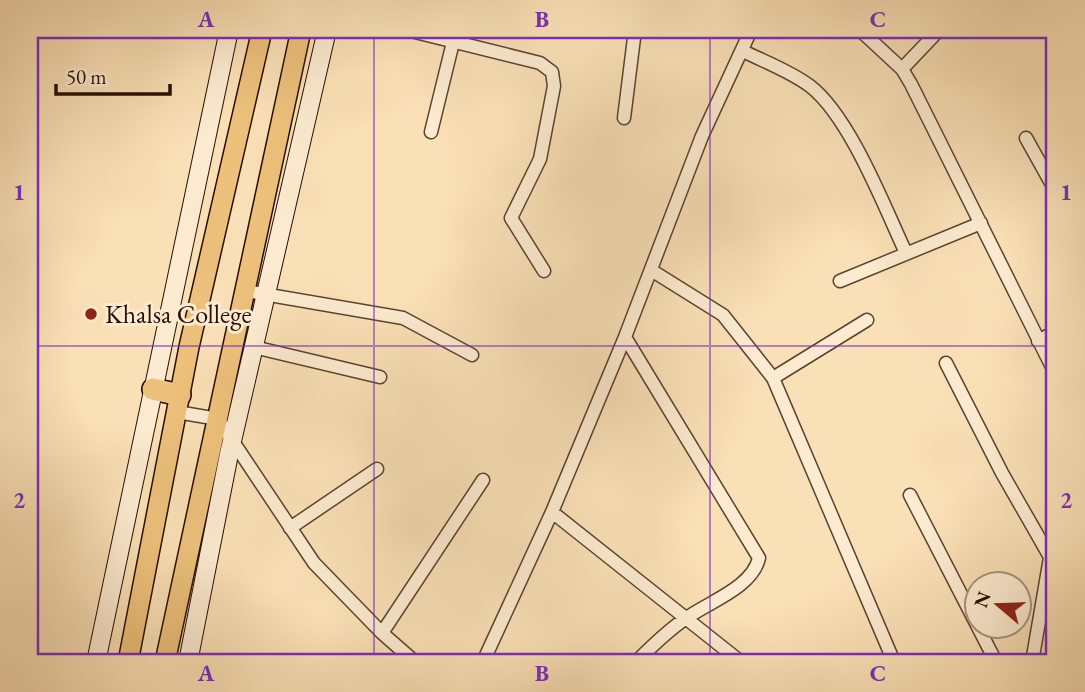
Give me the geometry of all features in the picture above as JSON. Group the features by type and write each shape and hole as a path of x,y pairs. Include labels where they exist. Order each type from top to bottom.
{"highway":[{"path":"153,389 178,404"}],"main road":[{"path":"96,662 229,30"},
{"path":"128,662 178,404 262,30"},
{"path":"165,662 302,30"},
{"path":"188,662 233,439 327,30"}],"street":[{"path":"407,30 454,36 540,63 552,72 554,86 540,159 511,218 544,271"},
{"path":"624,118 635,30"},
{"path":"483,662 552,512 652,270 702,136 751,30"},
{"path":"860,30 902,69 1055,373"},
{"path":"902,69 939,30"},
{"path":"431,132 454,36"},
{"path":"743,51 793,75 821,96 861,157 906,253"},
{"path":"1026,138 1055,190"},
{"path":"840,281 981,223"},
{"path":"652,270 723,316 773,378 894,662"},
{"path":"246,290 403,318 472,355"},
{"path":"773,378 867,320"},
{"path":"1038,341 1055,332"},
{"path":"625,337 759,558 757,568 748,578 684,619 636,662"},
{"path":"254,348 380,377"},
{"path":"946,363 1002,473 1050,557"},
{"path":"178,404 218,419 314,563 382,633 415,662"},
{"path":"290,528 377,469"},
{"path":"382,633 483,480"},
{"path":"910,495 996,662"},
{"path":"552,512 741,662"},
{"path":"1032,662 1055,529"}],"place":[{"name":"Khalsa College","path":"91,314"}]}
